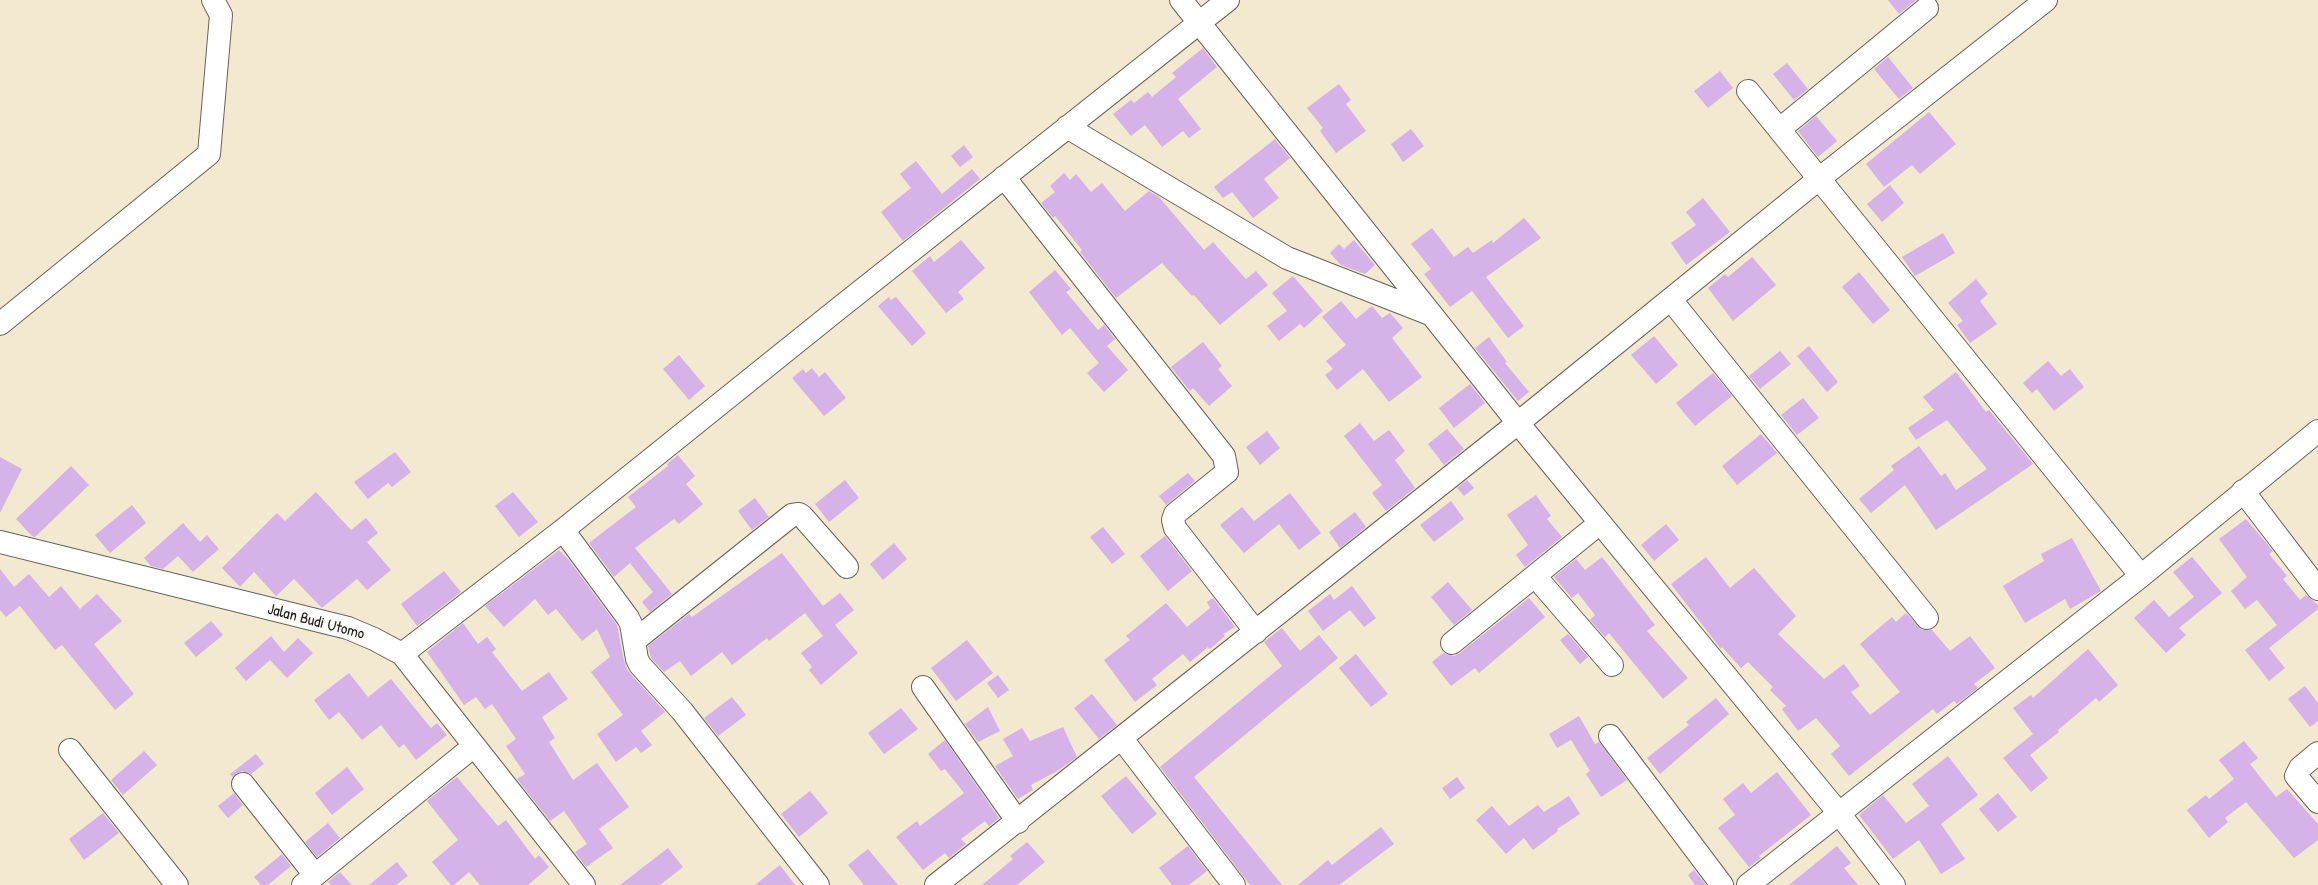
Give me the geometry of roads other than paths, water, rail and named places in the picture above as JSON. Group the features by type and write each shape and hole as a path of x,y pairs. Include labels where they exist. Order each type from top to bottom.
{"street":[{"path":"0,324 209,154 221,15 213,0"},
{"path":"1181,0 1518,423 1838,812 1894,885"},
{"path":"402,654 563,530 1228,0"},
{"path":"936,885 1018,822 1518,423 1820,178 2046,0"},
{"path":"1780,130 1927,8"},
{"path":"1748,91 2141,576"},
{"path":"1067,127 1286,258 1431,314"},
{"path":"1004,177 1224,456 1227,472 1175,514 1173,520 1175,528 1256,632"},
{"path":"1671,300 1927,618"},
{"path":"1748,885 1838,812 2141,576 2318,431"},
{"path":"2243,491 2318,589"},
{"path":"634,641 792,515 799,514 802,516 847,567"},
{"path":"1452,643 1600,523"},
{"path":"563,530 628,618 640,665 682,711 818,885"},
{"name":"Jalan Budi Utomo","path":"0,542 348,628 402,654 584,885"},
{"path":"1535,576 1612,665"},
{"path":"923,687 1018,822"},
{"path":"1610,736 1722,885"},
{"path":"1122,739 1234,885"},
{"path":"243,784 309,880 474,746"},
{"path":"70,750 177,885"},
{"path":"2318,753 2300,768 2296,776 2318,802"}]}
